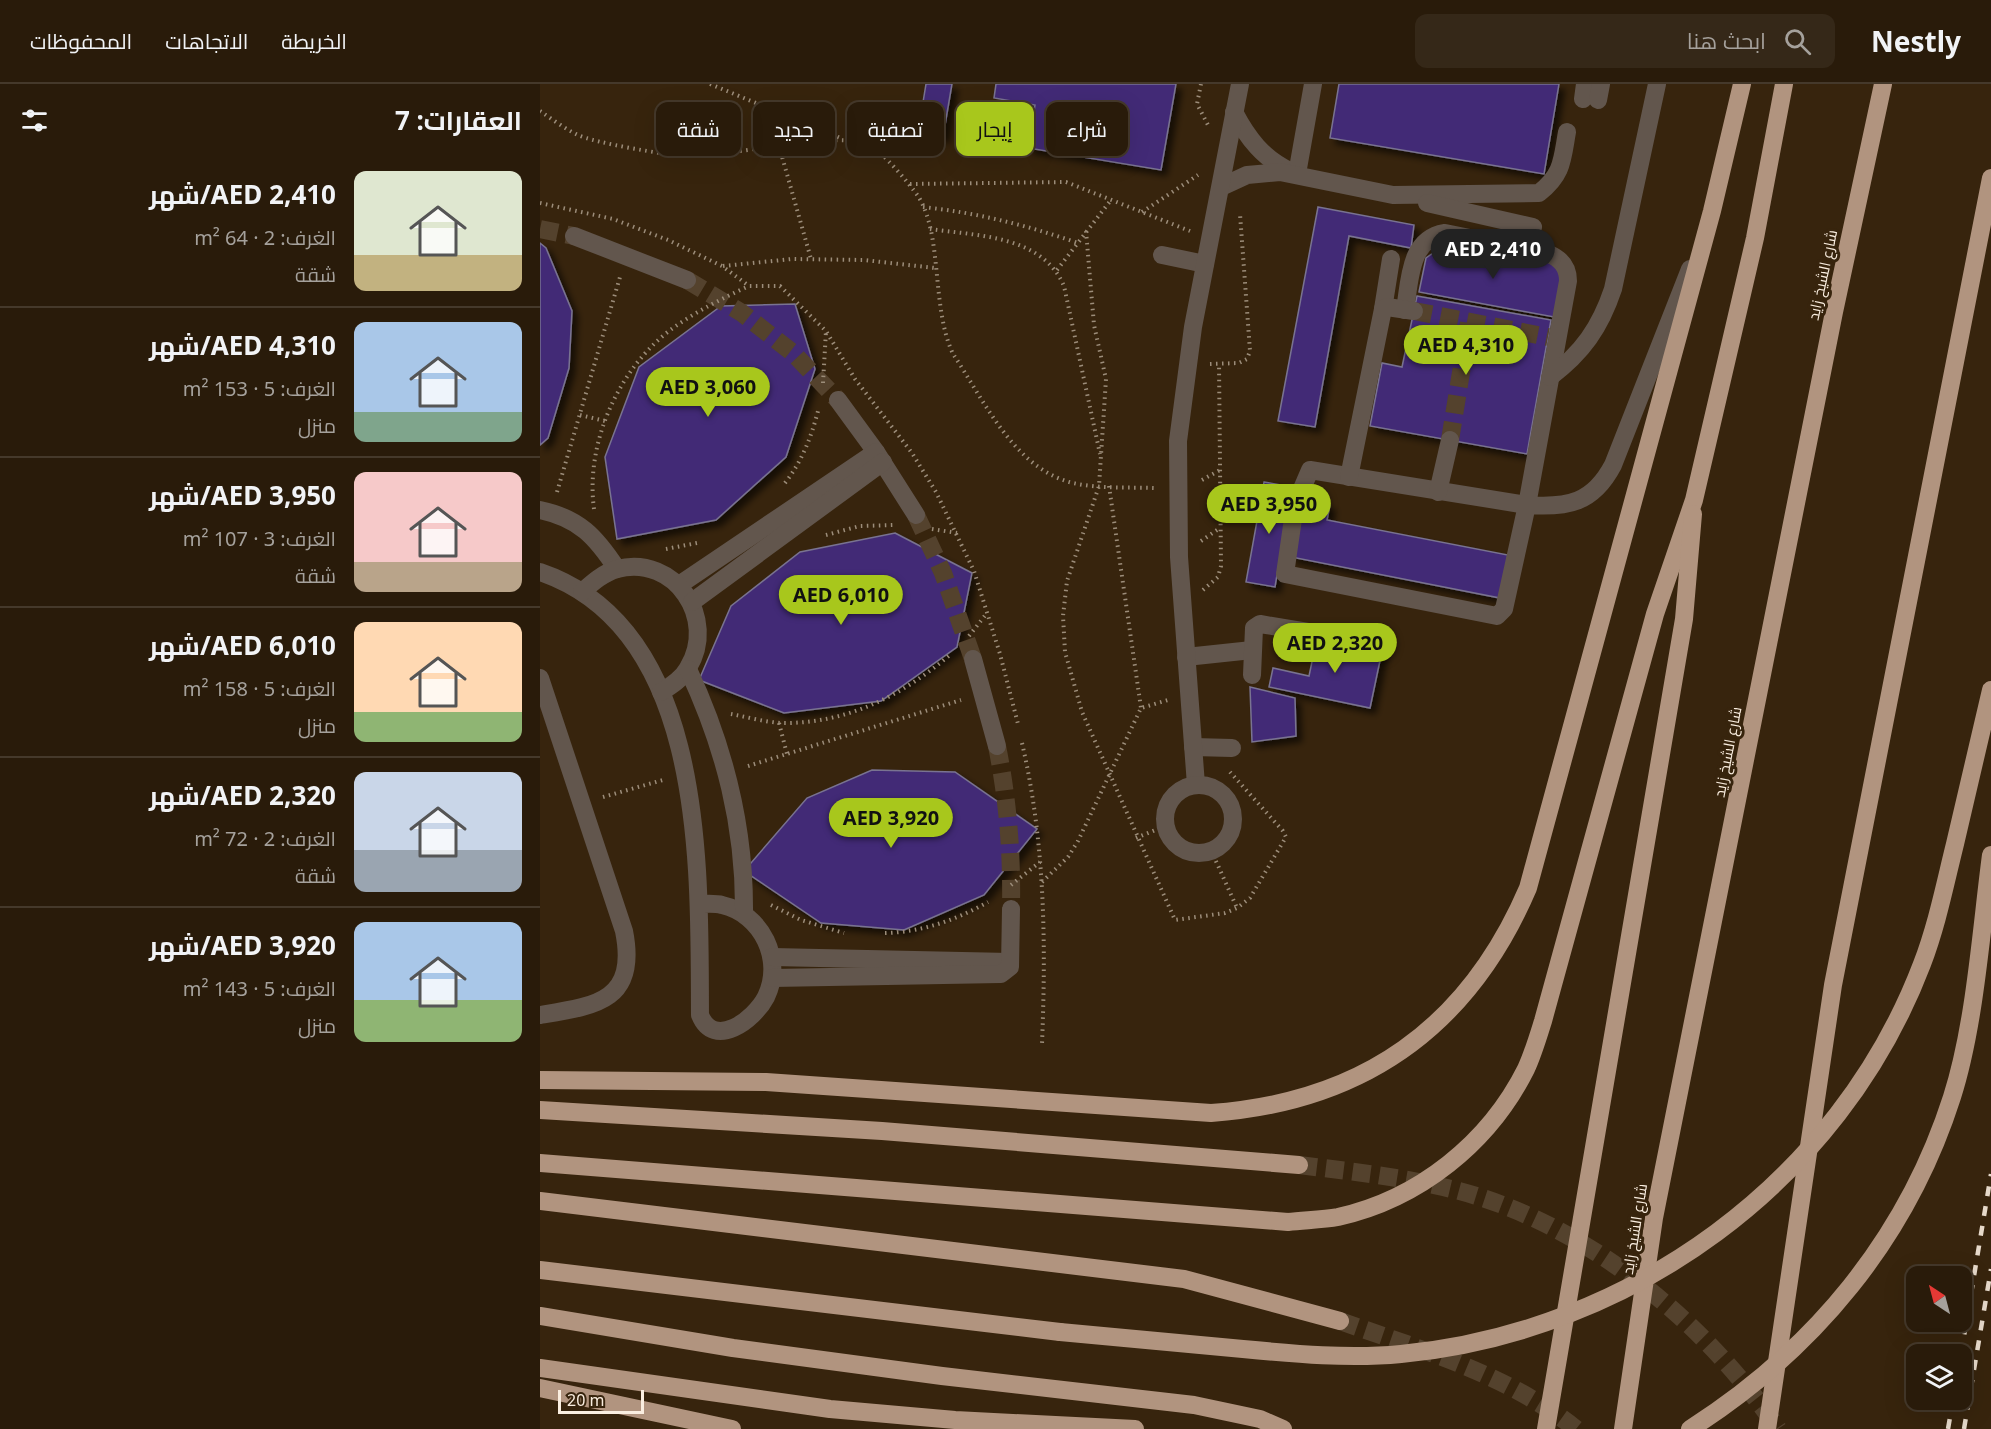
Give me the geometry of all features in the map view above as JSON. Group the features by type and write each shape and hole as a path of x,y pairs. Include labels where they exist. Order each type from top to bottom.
{"highway":[{"path":"540,1080 766,1082 1211,1113 1245,1110 1312,1095 1344,1083 1404,1049 1431,1028 1478,978 1503,939 1528,888 1712,211 1742,84"},
{"path":"540,1163 1288,1222 1347,1214 1385,1202 1429,1179 1468,1148 1501,1111 1526,1068 1544,1022 1664,585 1694,500 1755,238 1784,84"},
{"name":"شارع الشيخ زايد","path":"1623,1429 1656,1207 1829,335 1883,84"},
{"path":"1767,1429 1833,985 1991,178"},
{"path":"1546,1429 1684,619 1694,500"},
{"path":"540,1270 1060,1332 1337,1356 1399,1354 1462,1346 1542,1325 1581,1311 1638,1285 1691,1253 1749,1208 1787,1173 1822,1134 1865,1076 1896,1022 1922,964 1941,904 1991,690"},
{"path":"1690,1429 1764,1377 1834,1309 1886,1238 1916,1186 1953,1096 1977,964 1991,855"},
{"path":"540,1110 882,1131 1299,1165"},
{"path":"540,1201 1184,1279 1340,1322"},
{"path":"540,1316 732,1348 942,1376 1194,1405 1260,1419 1283,1429"},
{"path":"540,1368 830,1409 946,1420 1136,1429"},
{"path":"540,1388 732,1429"}],"lane":[{"path":"1196,785 1179,557 1178,441 1184,384 1240,84"},
{"path":"1298,174 1313,84"},
{"path":"1550,378 1572,361 1590,340 1604,316 1613,289 1657,84"},
{"path":"1234,112 1245,133 1259,150 1276,164 1298,174"},
{"path":"1393,195 1539,193 1554,181 1561,164 1567,132"},
{"path":"1221,187 1247,175 1264,172 1298,174 1533,227"},
{"path":"1383,309 1387,307 1409,310 1418,249 1425,240 1434,235 1445,234 1549,254 1560,259 1568,275 1553,339 1550,378 1527,505 1504,609 1497,616 1289,577 1285,574 1284,567 1295,505 1310,470 1438,492 1527,505 1555,507 1570,505 1596,490 1606,478 1712,211"},
{"path":"574,236 627,254 687,280"},
{"path":"1162,255 1205,264"},
{"path":"1349,477 1391,259"},
{"path":"838,400 880,457 921,522"},
{"path":"1438,492 1450,440"},
{"path":"679,585 880,457"},
{"path":"692,602 880,457"},
{"path":"545,512 574,524 598,540 616,569"},
{"path":"582,592 598,578 616,569 639,567 661,573 679,585 692,602 699,622 698,647 688,669 676,682 661,692"},
{"path":"540,572 582,592 606,609 629,633 647,661 661,692 674,733 692,818 699,904 700,1015 704,1024 711,1030 721,1032 740,1025 755,1013 766,997 772,978 772,957 757,926 744,914 722,905 699,904"},
{"path":"1252,675 1254,628 1260,624 1380,644"},
{"path":"1186,657 1252,650"},
{"path":"973,659 997,746"},
{"path":"688,669 707,709 728,772 742,847 744,914"},
{"path":"540,678 624,931 629,956 622,981 605,1000 581,1008 540,1015"},
{"path":"1193,747 1232,748"},
{"path":"1196,785 1220,792 1228,801 1233,824 1222,844 1211,850 1188,852 1170,837 1165,814 1169,803 1186,787 1196,785"},
{"path":"772,978 1001,974 1010,967 1011,909"},
{"path":"772,957 1010,962"}],"path":[{"path":"711,84 844,139 870,146 909,184 923,207 930,229 946,340 953,354 1019,450 1047,473 1072,483 1177,489"},
{"path":"540,111 581,137 664,153 687,156 753,149"},
{"path":"835,140 844,139"},
{"path":"1142,212 1226,155"},
{"path":"782,156 811,260"},
{"path":"909,184 1066,182 1210,239"},
{"path":"1057,270 1111,200"},
{"path":"540,203 613,219 668,240 722,266 749,286"},
{"path":"923,207 1028,225 1078,243"},
{"path":"1209,364 1239,363 1247,358 1250,351 1240,208"},
{"path":"930,229 1006,240 1042,257 1057,270 1064,286 1101,459"},
{"path":"545,512 580,415 627,254"},
{"path":"722,266 811,260 864,260 934,268"},
{"path":"598,540 592,499 595,459 605,421 621,386 644,355 671,329 703,308 749,286 780,286 826,331 855,379 912,453 958,533 974,571 1018,726"},
{"path":"822,387 826,331"},
{"path":"1201,591 1218,577 1221,566 1219,364"},
{"path":"783,486 796,468 811,438 819,406"},
{"path":"580,415 605,421"},
{"path":"1198,482 1220,470"},
{"path":"1042,882 1062,864 1078,842 1141,708 1109,486"},
{"path":"921,522 958,533"},
{"path":"814,538 860,526 896,525"},
{"path":"1199,543 1221,528"},
{"path":"659,550 703,541"},
{"path":"964,641 987,613"},
{"path":"707,709 779,723 825,720 862,710 898,694 930,673 958,648"},
{"path":"1141,708 1189,693"},
{"path":"728,772 982,694"},
{"path":"779,723 787,754"},
{"path":"1021,736 1036,812 1041,861 1044,989 1042,1044"},
{"path":"626,790 643,785"},
{"path":"1136,838 1166,826"},
{"path":"1211,850 1237,908"},
{"path":"1004,892 1041,861"},
{"path":"744,885 771,905 801,920 851,934"},
{"path":"878,934 933,927 965,915 994,898"}],"building":[{"path":"926,84 952,84 944,131 944,102 923,102"},
{"path":"996,84 1176,84 1161,170 1076,156 1128,156 1128,102 1046,102 1046,151 1034,149 1034,102 994,98"},
{"path":"1339,84 1559,84 1544,174 1330,138"},
{"path":"1318,207 1414,225 1411,248 1349,236 1315,427 1278,421"},
{"path":"540,243 546,248 572,311 569,368 548,438 540,445"},
{"path":"1446,244 1554,263 1562,275 1554,317 1419,292 1426,258"},
{"path":"1417,296 1551,320 1527,454 1370,426 1382,363 1402,367"},
{"path":"795,304 815,369 786,457 716,520 617,539 605,457 639,367 721,306"},
{"path":"1264,482 1292,487 1275,587 1246,582"},
{"path":"1301,499 1330,505 1327,520 1508,555 1500,598 1291,557"},
{"path":"895,533 972,573 957,647 881,701 784,713 699,680 731,606 800,552"},
{"path":"1317,638 1382,651 1370,708 1269,687 1273,668 1309,676"},
{"path":"1250,687 1295,698 1296,736 1252,742"},
{"path":"872,770 955,772 1037,829 984,895 904,930 821,923 744,871 807,798"}],"tunnel":[{"path":"540,229 574,236"},
{"path":"687,280 742,313 793,353 838,400"},
{"path":"1414,311 1548,337"},
{"path":"1450,440 1469,323"},
{"path":"916,515 943,573 973,659"},
{"path":"997,746 1009,827 1011,909"},
{"path":"1299,1165 1443,1187 1493,1201 1541,1222 1588,1247 1632,1277 1674,1311 1712,1348 1747,1388 1778,1429"},
{"path":"1340,1321 1433,1353 1493,1378 1522,1393 1576,1429"}],"railway":[{"path":"1963,1344 1991,1174"},
{"path":"1964,1429 1991,1269"},
{"path":"1948,1429 1951,1410"}]}
